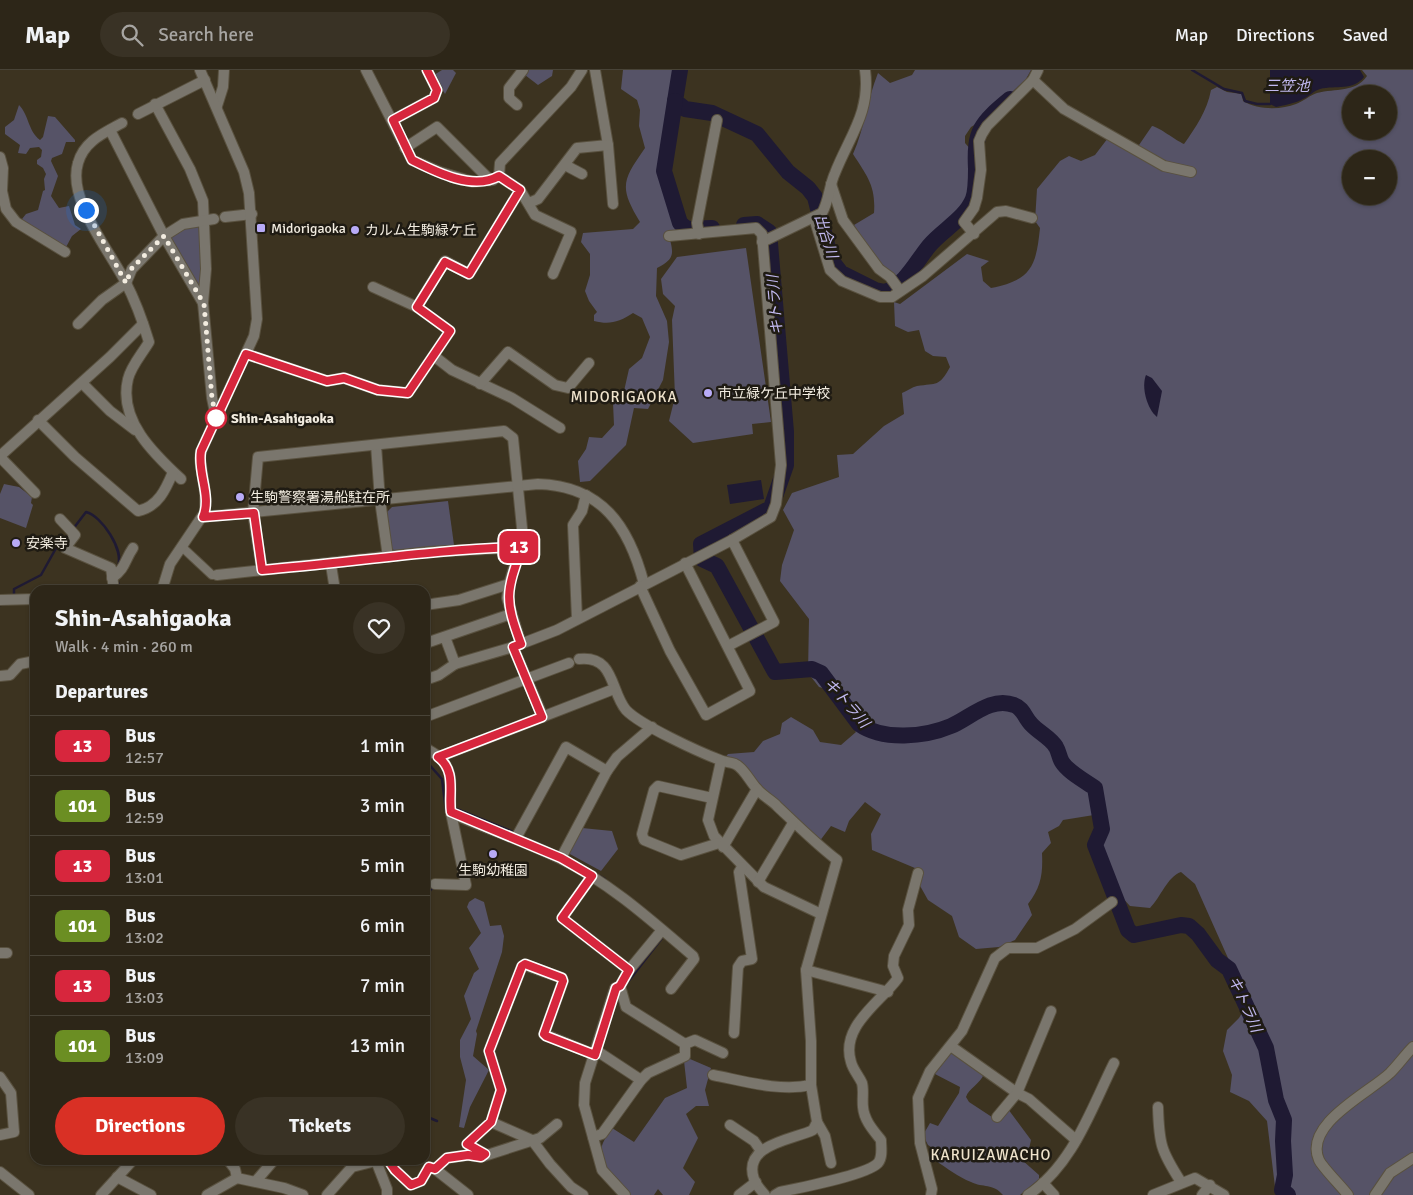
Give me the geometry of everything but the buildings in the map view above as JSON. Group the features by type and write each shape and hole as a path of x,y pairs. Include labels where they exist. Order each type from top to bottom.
{"street":[{"path":"163,585 168,568 203,517 205,492 200,459 206,437 254,336 257,319 252,214 244,172 200,70"},
{"path":"216,106 224,87 224,70"},
{"path":"366,70 412,160 440,172 473,182 494,178"},
{"path":"393,120 434,98 437,90 427,70"},
{"path":"516,105 509,98 509,88 523,70"},
{"path":"494,178 500,163 571,87 582,70"},
{"path":"595,70 608,145 614,204"},
{"path":"762,242 822,213 831,184 858,128 865,93 865,70"},
{"path":"974,234 964,222 974,208 978,198 981,170 979,141 987,126 1033,80 1038,70"},
{"path":"138,114 205,80"},
{"path":"1033,80 1064,109 1164,166 1191,172"},
{"path":"155,104 190,169 204,202 209,220 204,304 212,398 216,416"},
{"path":"699,234 698,214 717,120"},
{"path":"122,123 98,136 86,147 78,162 76,177 79,194 94,227 126,283 149,342 128,378 126,392 129,411 138,432"},
{"path":"405,148 437,127 494,178 520,190 529,203 534,215 541,220 571,232 553,274"},
{"path":"110,130 164,236 204,304"},
{"path":"529,203 538,199 577,148 608,145"},
{"path":"0,157 3,168 2,192 6,209 16,222 65,252"},
{"path":"565,164 582,174"},
{"path":"831,184 844,220 879,269 890,277 900,291"},
{"path":"417,307 445,262 469,274 520,190"},
{"path":"814,218 830,270 842,281 880,297 892,297 923,276 974,234 997,212 1006,210 1032,218"},
{"path":"225,217 252,214"},
{"path":"78,324 102,300 126,283 132,268 164,236 183,224 209,220"},
{"path":"430,678 439,675 455,664 517,646 557,630 577,618 732,540 771,517 776,504 780,465 762,234 756,228 669,236"},
{"path":"246,354 327,381 344,378 378,390 408,393 450,331 417,307 373,287"},
{"path":"35,492 0,456 38,420 82,383 143,324"},
{"path":"480,384 508,352 555,385 568,388 589,363"},
{"path":"434,356 452,370 512,398 560,428"},
{"path":"82,383 110,411 138,432 181,479"},
{"path":"38,420 75,457 138,511 150,508 161,496 173,472"},
{"path":"262,570 254,513 258,457 504,431 513,438 523,538 522,547 509,584 507,598 526,680 542,717"},
{"path":"376,445 380,500 388,557"},
{"path":"203,517 538,484 555,485 586,495 605,509 624,529 633,548 642,585 670,651 706,715 750,691 685,563"},
{"path":"577,618 573,525 582,511 586,495"},
{"path":"60,519 75,535 65,548 111,568 113,585"},
{"path":"728,646 774,622 732,540"},
{"path":"182,547 212,575 332,565 388,557 480,548 522,547"},
{"path":"112,578 123,570 126,557 133,548"},
{"path":"332,565 334,585"},
{"path":"430,604 459,600 509,584"},
{"path":"0,600 30,599"},
{"path":"430,642 511,614"},
{"path":"446,637 455,664"},
{"path":"430,715 574,661 587,658 601,664 614,680 614,689 626,710 652,727 721,761 735,764 757,789 837,860 806,970 811,1040 811,1085 817,1122 825,1136 831,1163"},
{"path":"0,676 10,675 20,664 30,662"},
{"path":"438,757 614,689"},
{"path":"561,858 607,771 617,757 652,727"},
{"path":"516,838 566,747 607,771"},
{"path":"430,751 438,757 451,775 449,799 466,885 435,884"},
{"path":"721,761 708,820 709,828 721,845 764,887 822,914"},
{"path":"712,798 658,786 654,790 642,834 644,840 681,855 721,845 757,789"},
{"path":"451,812 561,858 592,876 660,926 694,959 671,989"},
{"path":"758,882 793,822"},
{"path":"734,1033 738,967 742,961 752,959 739,872 742,867"},
{"path":"775,1195 780,1192 865,1172 878,1163 881,1157 881,1140 870,1127 863,1108 862,1084 851,1062 849,1045 864,1014 888,992 898,978 893,966 894,956 909,925 908,910 918,873"},
{"path":"592,876 562,918 629,970"},
{"path":"931,1195 932,1189 920,1143 918,1098 930,1071 952,1047 972,1012 995,958 1008,948 1037,948 1075,929 1112,902"},
{"path":"625,1195 602,1170 584,1105 585,1083 616,988 620,986 629,970 662,930"},
{"path":"485,1154 467,1144 491,1122 501,1090 489,1051 522,966 525,964 562,978 563,981 544,1034 546,1036 596,1053 641,1080"},
{"path":"806,970 888,992"},
{"path":"620,986 626,1007 685,1044"},
{"path":"997,1117 1017,1093 1051,1011"},
{"path":"685,1044 695,1040 723,1054"},
{"path":"593,1137 602,1134 648,1073 685,1056 685,1044"},
{"path":"952,1047 1017,1093 1029,1099 1076,1140"},
{"path":"1348,1195 1319,1160 1316,1143 1324,1128 1333,1117 1389,1074 1413,1047"},
{"path":"1028,1195 1043,1183 1073,1148 1114,1063"},
{"path":"713,1076 768,1085 801,1087 811,1085"},
{"path":"0,1077 11,1093 14,1132 0,1135"},
{"path":"1158,1107 1159,1141 1168,1162 1181,1182"},
{"path":"491,1122 532,1140 571,1187 583,1195"},
{"path":"765,1195 753,1178 754,1159 761,1150 775,1143 813,1130 817,1122"},
{"path":"435,1169 447,1158 468,1155 481,1157 485,1154 500,1152 540,1138 557,1124"},
{"path":"730,1125 754,1141 761,1150"},
{"path":"1375,1195 1390,1173 1413,1158"},
{"path":"101,1195 128,1165"},
{"path":"232,1165 238,1178"},
{"path":"256,1181 270,1165"},
{"path":"327,1195 352,1167 360,1165"},
{"path":"378,1165 387,1189 387,1195"},
{"path":"392,1165 411,1185 421,1181 429,1167 435,1169 468,1195"},
{"path":"0,1172 29,1195"},
{"path":"117,1177 151,1195"},
{"path":"207,1195 238,1178 256,1181 303,1195"},
{"path":"1153,1195 1181,1182 1195,1178 1224,1195"},
{"path":"739,1195 756,1182"},
{"path":"1043,1183 1054,1195"},
{"path":"1202,1195 1210,1186"}],"shaded area":[{"path":"442,70 453,70 456,73 445,94 434,75"},
{"path":"528,70 553,70 552,76 538,85 525,75"},
{"path":"623,70 677,70 661,169 679,232 668,232 672,254 668,261 657,268 656,296 667,321 669,342 663,380 648,409 634,408 626,445 590,481 580,482 578,461 586,449 589,437 602,438 614,425 613,403 624,391 629,369 642,358 650,337 642,318 633,313 614,322 594,321 594,315 597,312 585,291 590,275 590,254 581,242 583,233 633,229 640,222 626,192 626,184 632,169 645,148 639,126 640,110 637,100 621,89"},
{"path":"915,70 1031,70 1026,79 981,121 971,127 965,136 965,143 972,151 971,196 963,210 937,234 898,281 883,269 854,225 874,213 874,195 853,154 878,73 890,83 912,75"},
{"path":"1362,70 1413,70 1413,1195 1276,1195 1267,1121 1249,1101 1230,1092 1232,1075 1223,1051 1227,1030 1239,1018 1248,1003 1195,884 1181,872 1172,878 1150,908 1130,906 1118,893 1098,845 1106,821 1094,815 1063,820 1059,826 1048,832 1051,843 1042,853 1040,880 1036,892 1028,904 1032,915 1015,940 999,947 976,949 959,937 952,916 928,900 919,884 922,871 872,850 871,834 881,814 865,802 849,821 845,832 831,826 819,842 724,759 728,754 754,752 763,741 780,734 782,723 791,717 813,730 820,742 841,745 856,732 830,690 819,687 808,673 809,619 780,581 782,565 794,530 783,510 792,493 839,477 837,455 853,454 884,426 904,414 902,393 915,387 937,383 943,378 950,367 946,357 933,356 925,351 919,330 908,332 895,326 894,302 900,304 967,254 989,261 981,267 983,281 991,288 1005,285 1023,276 1034,262 1038,241 1040,228 1035,221 1037,189 1060,161 1069,156 1081,161 1095,155 1108,138 1126,147 1139,145 1152,126 1184,144 1204,112 1211,90 1217,87 1227,92 1242,94 1243,101 1249,104 1277,108 1296,104 1317,93 1342,89 1342,140 1397,140 1397,85 1357,85 1367,76"},
{"path":"19,105 25,113 33,132 40,140 43,137 48,116 55,117 75,140 75,142 66,142 62,154 52,158 51,161 58,176 51,196 59,208 69,206 75,225 81,229 72,236 65,249 24,223 22,219 26,214 38,210 43,191 45,190 44,179 46,174 43,168 37,164 42,150 39,147 30,148 26,154 18,153 20,145 5,134 5,127 14,120"},
{"path":"199,225 204,280 198,285 171,236 185,227"},
{"path":"746,248 771,422 752,424 753,434 693,443 669,421 675,397 672,320 675,306 663,294 661,279 677,257"},
{"path":"4,484 19,487 32,497 31,503 33,505 26,528 0,518 0,494"},
{"path":"448,501 454,545 395,551 391,548 387,512 392,507"},
{"path":"582,828 612,831 618,849 601,871 568,853"},
{"path":"475,898 484,902 490,926 501,925 504,936 502,952 476,1031 473,1056 489,1070 470,1107 464,1128 459,1127 466,1080 460,1057 460,1040 471,1019 464,996 474,973 479,969 469,948 481,933 467,907 469,902"},
{"path":"953,1052 984,1074 967,1094 966,1097 969,1102 998,1121 1008,1109 1031,1140 1029,1149 1021,1153 1022,1160 1039,1175 1039,1179 1020,1195 1003,1195 992,1187 975,1184 957,1175 936,1161 934,1149 928,1145 923,1135 930,1123 938,1126 959,1093 960,1087 933,1073"},
{"path":"690,1059 711,1068 705,1090 709,1106 696,1106 686,1114 698,1138 683,1168 695,1182 689,1195 663,1195 658,1189 654,1195 630,1195 605,1165 601,1150 604,1140 612,1128 634,1142 665,1098 687,1088 684,1061"}],"water":[{"name":"三笠池","path":"1270,70 1360,70 1364,77 1352,85 1320,89 1290,104 1276,107 1270,104"},
{"path":"1146,375 1152,378 1162,391 1157,417 1150,409 1146,398 1144,386"},
{"path":"761,480 764,499 730,504 727,485"}],"waterway":[{"name":"出合川","path":"680,70 675,101 685,109 712,113 757,134 788,172 808,188 815,197 831,260 841,273 875,290 885,292 904,279 929,246 965,213 973,199 976,176 976,145 981,128 1010,99"},
{"path":"1192,70 1224,89 1242,93 1245,101 1257,104 1270,104"},
{"name":"キトラ川","path":"675,101 664,171 680,223 687,229 712,228"},
{"name":"キトラ川","path":"744,225 757,224 769,232 786,432 786,465 771,508 701,544 702,559 717,566 775,672 812,669 821,673 859,724 880,733 904,736 917,735 941,730 981,709 997,703 1014,705 1022,711 1034,727 1054,744 1065,766 1072,773 1095,788 1102,829 1095,845 1128,930 1134,935 1181,925 1189,926 1198,934 1217,960 1229,969 1266,1048 1276,1100 1284,1120 1285,1175 1282,1190 1288,1195"},
{"path":"73,529 86,512 99,520 115,543 118,551 118,566"},
{"path":"14,596 14,589 41,575 55,550 70,533"},
{"path":"0,605 7,604"},
{"path":"430,766 442,779 446,811"},
{"path":"454,808 516,833"},
{"path":"521,836 555,851"},
{"path":"564,855 605,879"},
{"path":"430,891 435,888"},
{"path":"639,905 668,929"},
{"path":"624,987 662,938"},
{"path":"430,1118 437,1121"}],"bus line":[{"name":"13","path":"392,1165 411,1185 421,1181 429,1167 435,1169 447,1158 455,1159 468,1155 481,1157 485,1154 467,1144 491,1122 501,1090 489,1051 522,966 525,964 562,978 563,981 544,1034 595,1055 616,988 620,986 629,970 562,918 592,876 561,858 451,812 449,799 451,775 438,757 542,717 513,647 521,644 507,598 509,584 522,547 429,552 332,565 262,570 254,513 203,517 205,500 200,459 201,451 220,406 246,354 282,368 303,371 327,381 344,378 378,390 408,393 450,331 417,307 445,262 469,274 520,190 499,176 493,180 473,182 459,179 412,160 393,120 434,98 437,90 427,70"}],"place":[{"name":"Midorigaoka","path":"261,228"},
{"name":"カルム生駒緑ケ丘","path":"355,230"},
{"name":"市立緑ケ丘中学校","path":"708,393"},
{"name":"Shin-Asahigaoka","path":"216,418"},
{"name":"生駒警察署湯船駐在所","path":"240,497"},
{"name":"安楽寺","path":"16,543"},
{"name":"生駒幼稚園","path":"493,854"}],"district":[{"name":"MIDORIGAOKA","path":"624,397"},
{"name":"KARUIZAWACHO","path":"991,1155"}],"route":[{"path":"86,210 126,283 132,268 164,236 204,304 212,398 216,418"}]}
